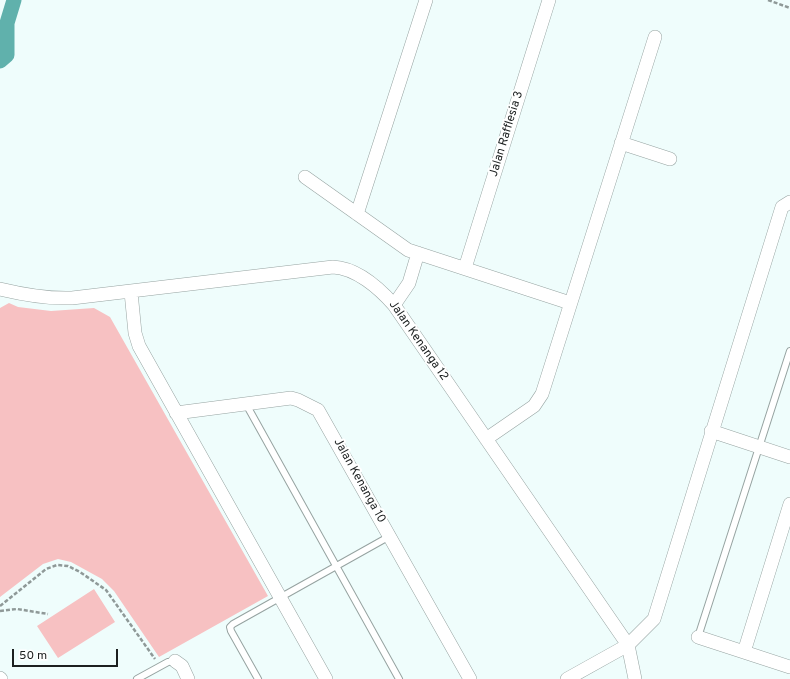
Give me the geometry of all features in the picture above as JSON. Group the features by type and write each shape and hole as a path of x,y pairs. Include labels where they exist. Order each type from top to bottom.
{"street":[{"path":"357,214 426,0"},
{"name":"Jalan Rafflesia 3","path":"464,268 549,0"},
{"path":"486,439 534,406 542,394 655,37"},
{"path":"622,143 670,159"},
{"path":"305,177 403,246 418,253 570,304"},
{"path":"567,679 628,644 654,619 711,431 782,207 790,202"},
{"path":"394,305 409,283 418,253"},
{"name":"Jalan Kenanga 12","path":"0,288 30,297 49,299 131,292 333,267 342,267 352,271 378,290 394,305 628,644 632,677"},
{"path":"131,292 136,340 325,679"},
{"name":"Jalan Kenanga 10","path":"176,413 291,398 318,410 470,679"},
{"path":"711,431 790,457"},
{"path":"744,652 790,504"},
{"path":"698,638 790,667"},
{"path":"175,661 182,666 188,679"}],"lane":[{"path":"698,638 790,351"},
{"path":"246,404 399,679"},
{"path":"258,679 230,627 390,536"},
{"path":"137,679 160,666 175,661"}],"path":[{"path":"768,0 790,8"},
{"path":"0,606 46,569 57,565 68,566 80,572 106,590 160,666"},
{"path":"0,611 17,609 48,614"}],"shaded area":[{"path":"9,303 18,307 51,311 94,308 110,317 268,596 159,657 114,591 102,579 71,562 58,559 43,564 0,597 0,308"},
{"path":"94,589 115,622 58,658 37,626"}],"waterway":[{"path":"0,61 7,55 7,23 14,0"}]}
